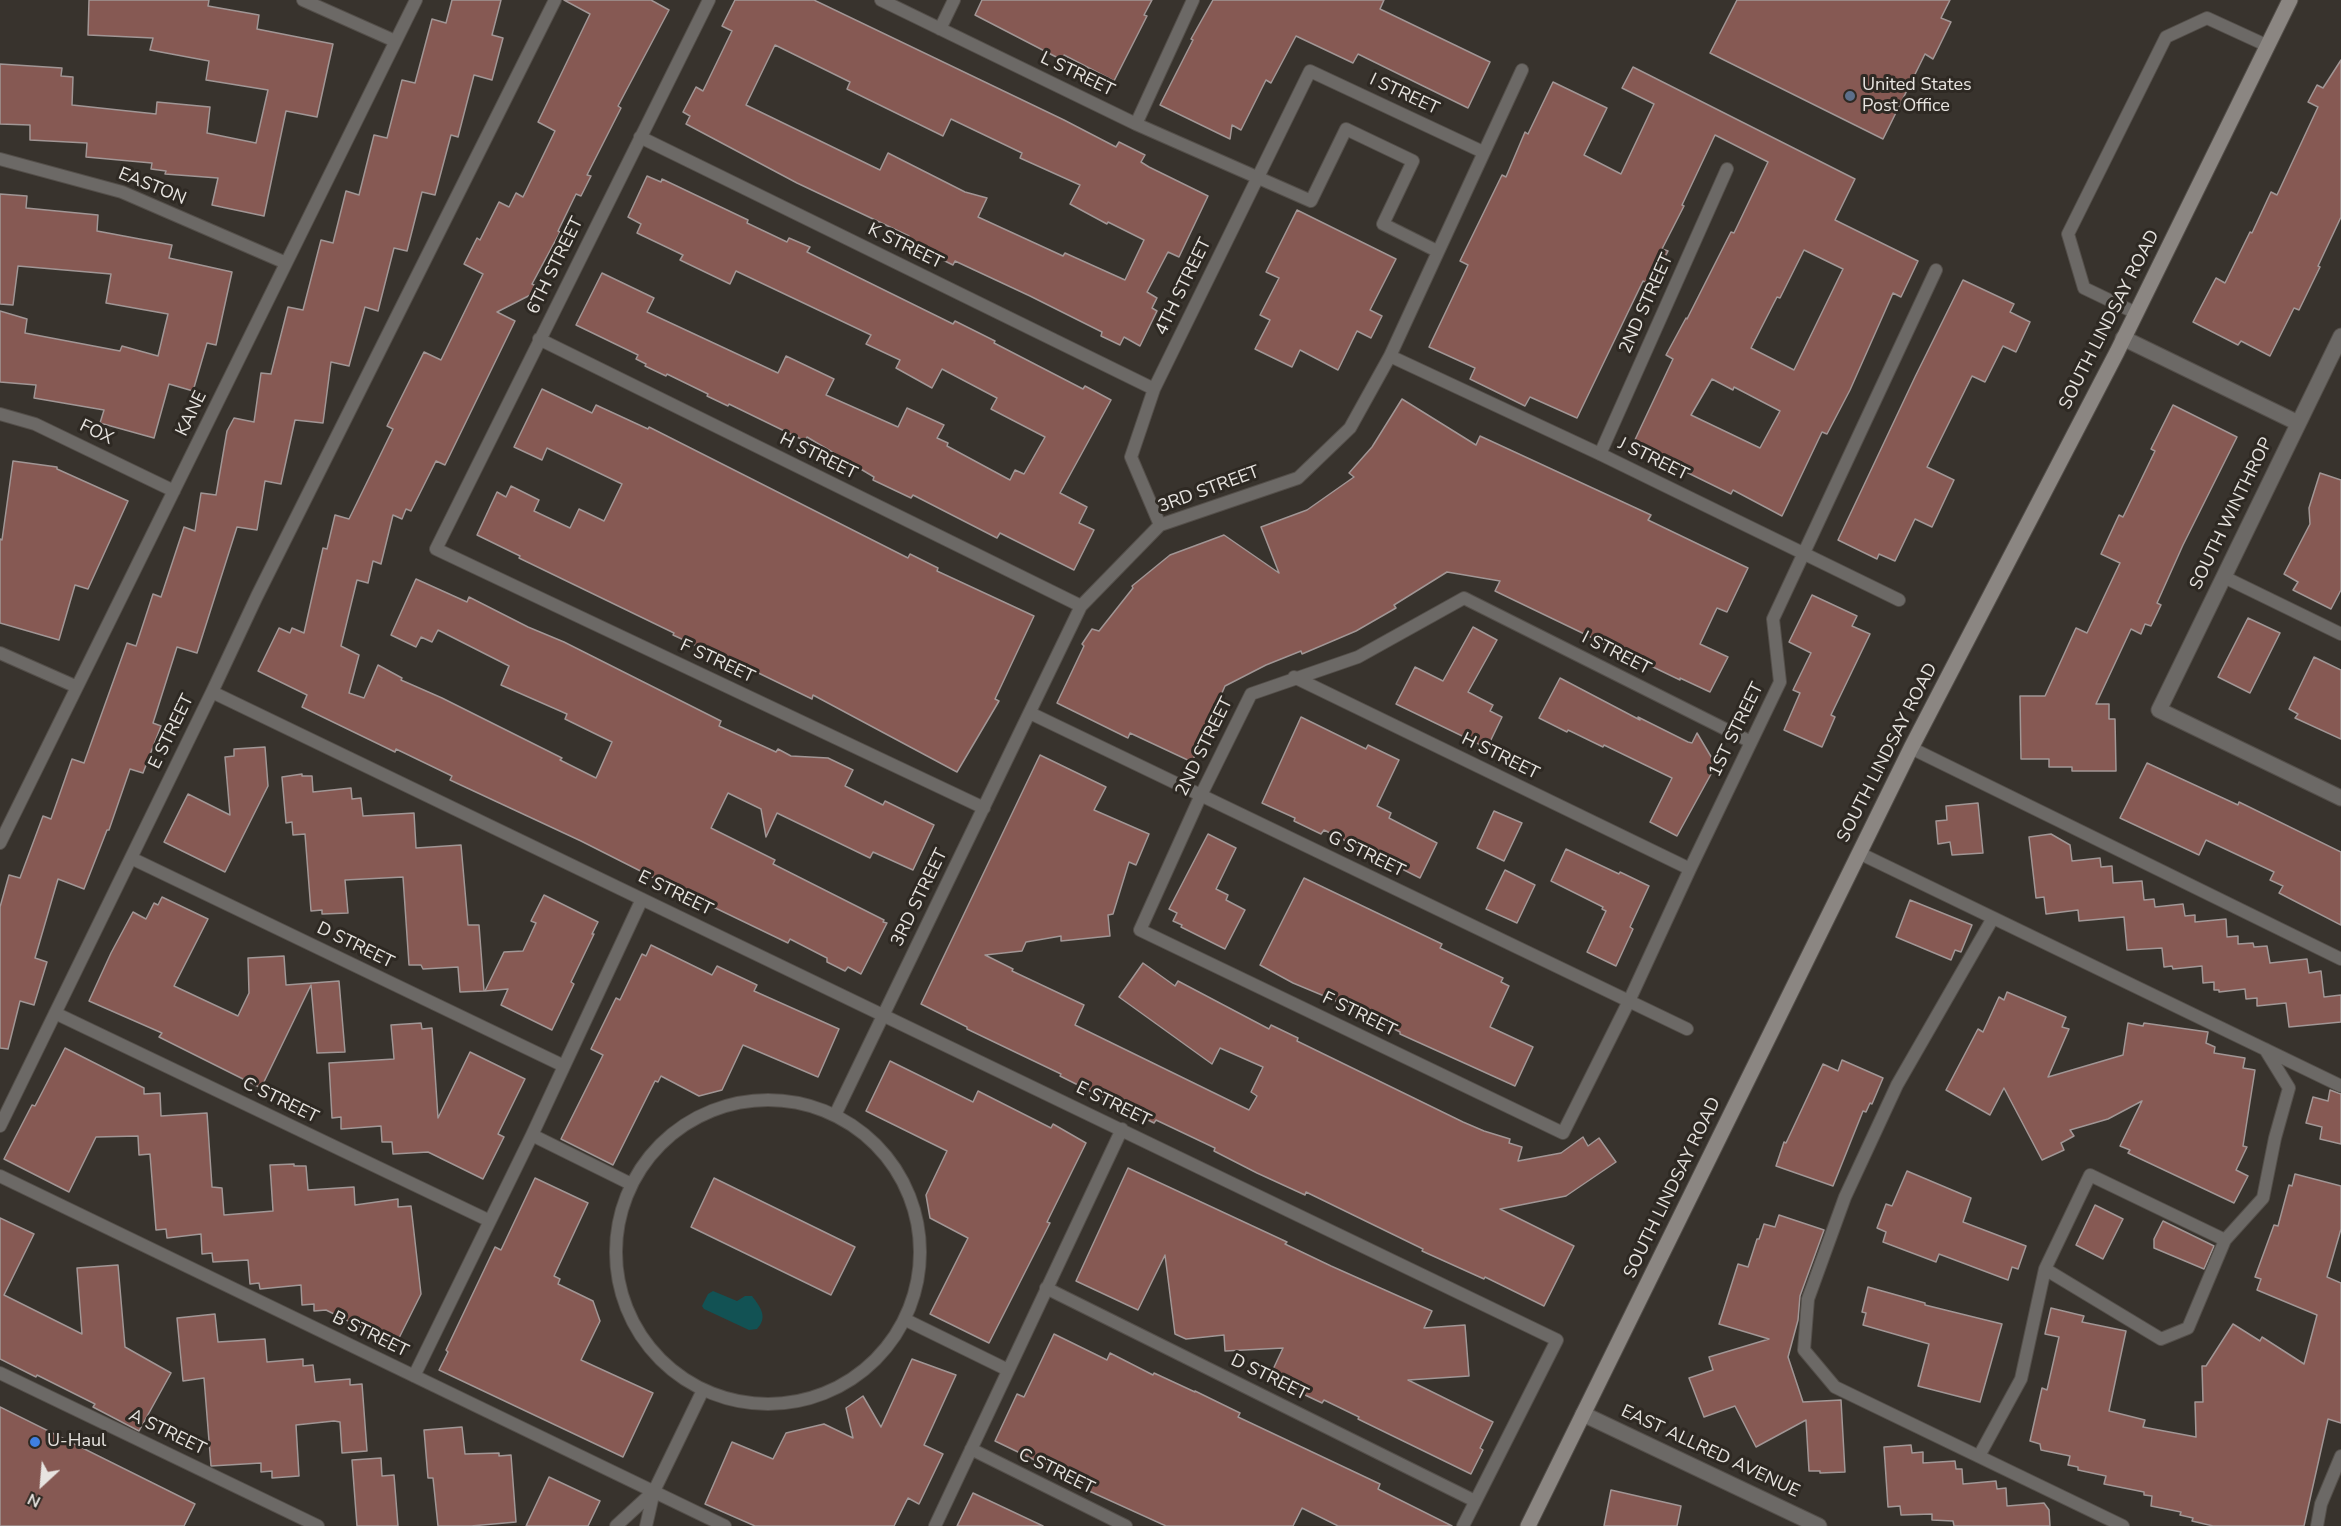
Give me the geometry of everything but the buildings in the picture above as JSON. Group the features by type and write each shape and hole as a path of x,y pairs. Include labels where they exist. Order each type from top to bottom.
{"main road":[{"name":"SOUTH LINDSAY ROAD","path":"1528,1526 1911,748 2136,313 2290,0"}],"street":[{"name":"SOUTH WINTHROP","path":"2341,336 2159,710 2341,798"},
{"path":"2123,338 2298,423"},
{"name":"EAST ALLRED AVENUE","path":"1583,1414 1819,1526"}],"lane":[{"path":"303,0 395,41"},
{"name":"KANE","path":"0,843 416,0"},
{"path":"212,692 257,596 555,0"},
{"name":"6TH STREET","path":"436,549 709,0"},
{"name":"L STREET","path":"881,0 1136,124 1311,201 1346,129 1413,161 1383,224 1437,251"},
{"path":"940,29 954,0"},
{"path":"1136,124 1193,0"},
{"path":"2136,313 2084,288 2068,234 2166,37 2207,18 2268,46"},
{"name":"3RD STREET","path":"835,1115 1081,606 1160,525 1298,478 1350,428 1390,356 1522,70"},
{"name":"I STREET","path":"1310,71 1483,152"},
{"name":"4TH STREET","path":"1160,525 1131,457 1154,389 1310,71"},
{"name":"K STREET","path":"640,137 1154,389"},
{"name":"EASTON","path":"0,159 122,192 286,263"},
{"name":"2ND STREET","path":"1600,454 1727,169"},
{"name":"1ST STREET","path":"1563,1132 1629,1001 1780,682 1773,619 1936,270"},
{"name":"H STREET","path":"539,339 1081,606"},
{"name":"J STREET","path":"1390,356 1600,454 1899,600"},
{"name":"FOX","path":"0,414 34,424 174,490"},
{"name":"F STREET","path":"436,549 984,808"},
{"path":"2224,577 2341,634"},
{"name":"I STREET","path":"1464,598 1752,742"},
{"name":"2ND STREET","path":"1140,930 1201,795 1251,694 1358,657 1464,598"},
{"path":"0,654 77,687"},
{"name":"H STREET","path":"1294,678 1690,869"},
{"name":"E STREET","path":"0,1126 212,692 1557,1340 1475,1501"},
{"name":"G STREET","path":"1030,713 1687,1029"},
{"path":"1911,748 2341,959"},
{"path":"1859,853 2341,1086"},
{"name":"D STREET","path":"130,858 564,1066"},
{"path":"414,1376 532,1135 642,898"},
{"path":"1993,918 1897,1085 1845,1197 1808,1299 1804,1350 1835,1387 2123,1526"},
{"name":"F STREET","path":"1140,930 1563,1132"},
{"name":"C STREET","path":"55,1013 490,1221"},
{"path":"2045,1269 2161,1339 2188,1328 2225,1240 2263,1198 2275,1138 2289,1088 2265,1049"},
{"path":"742,1101 790,1101 835,1115 874,1143 903,1181 919,1226 920,1274 906,1320 879,1358 841,1387 807,1399 796,1402 748,1403 703,1390 662,1363 633,1324 617,1278 616,1230 631,1184 658,1145 697,1116 742,1101"},
{"path":"934,1526 1122,1129"},
{"path":"532,1135 631,1184"},
{"path":"1979,1456 2021,1379 2045,1269 2090,1175 2225,1240"},
{"name":"B STREET","path":"0,1176 725,1526"},
{"name":"D STREET","path":"1046,1288 1475,1501"},
{"path":"906,1320 1008,1370"},
{"name":"A STREET","path":"0,1373 318,1526"},
{"path":"646,1526 654,1491 703,1390"},
{"name":"C STREET","path":"971,1449 1126,1526"},
{"path":"2317,1526 2321,1504 2341,1456"},
{"path":"616,1526 654,1491"},
{"path":"1463,1526 1475,1501"}],"water":[{"path":"713,1291 737,1301 745,1296 752,1296 763,1316 757,1329 749,1330 704,1309 702,1306 708,1294"}],"place":[{"name":"United States Post Office","path":"1850,96"},
{"name":"U-Haul","path":"35,1442"}]}
